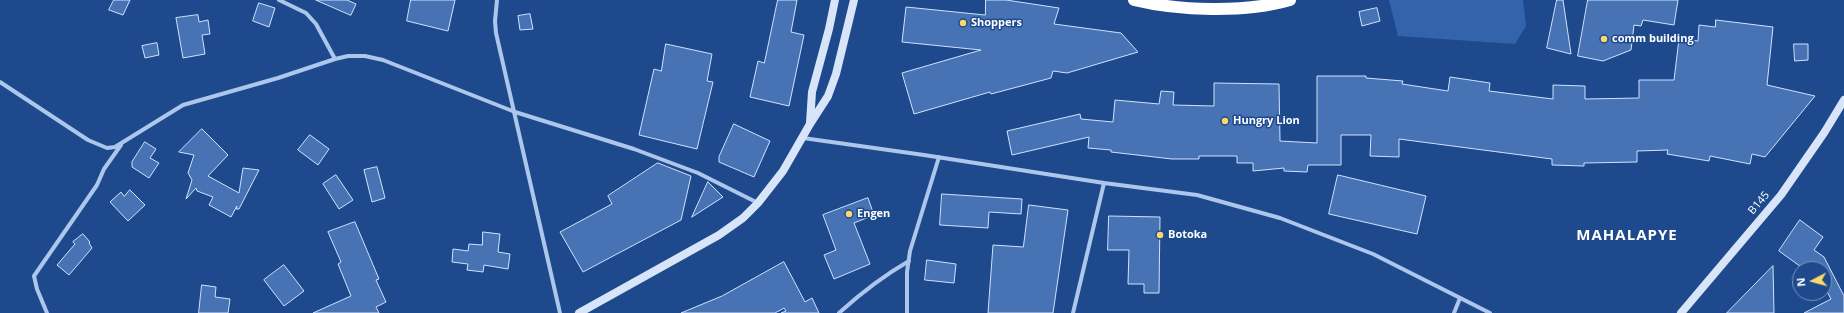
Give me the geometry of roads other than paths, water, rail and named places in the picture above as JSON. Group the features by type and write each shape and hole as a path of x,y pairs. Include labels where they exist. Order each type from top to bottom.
{"highway":[{"path":"1134,0 1196,9 1239,8 1290,0"}],"street":[{"path":"279,0 306,13 316,24 335,59"},
{"path":"497,0 495,21 496,33 560,313"},
{"path":"810,124 812,92 829,29 835,0"},
{"path":"579,313 719,235 743,218 758,202 783,171 828,96 836,74 854,0"},
{"path":"0,82 88,140 107,148 115,147 183,105 278,78 335,59 348,56 365,56 383,60 515,112 655,157 698,173 758,202"},
{"name":"B145","path":"1681,313 1781,194 1824,133 1844,100"},
{"path":"803,138 939,157 1104,183 1197,195 1280,218 1373,254 1490,313"},
{"path":"47,313 37,289 34,276 97,185 104,169 122,143"},
{"path":"907,313 906,299 910,251 939,157"},
{"path":"1073,313 1104,183"},
{"path":"840,313 860,293 909,260"},
{"path":"1454,313 1460,298"}],"place":[{"name":"Shoppers","path":"963,23"},
{"name":"comm building","path":"1604,39"},
{"name":"Hungry Lion","path":"1225,121"},
{"name":"Engen","path":"849,214"},
{"name":"Botoka","path":"1160,235"}],"district":[{"name":"MAHALAPYE","path":"1627,236"}]}
